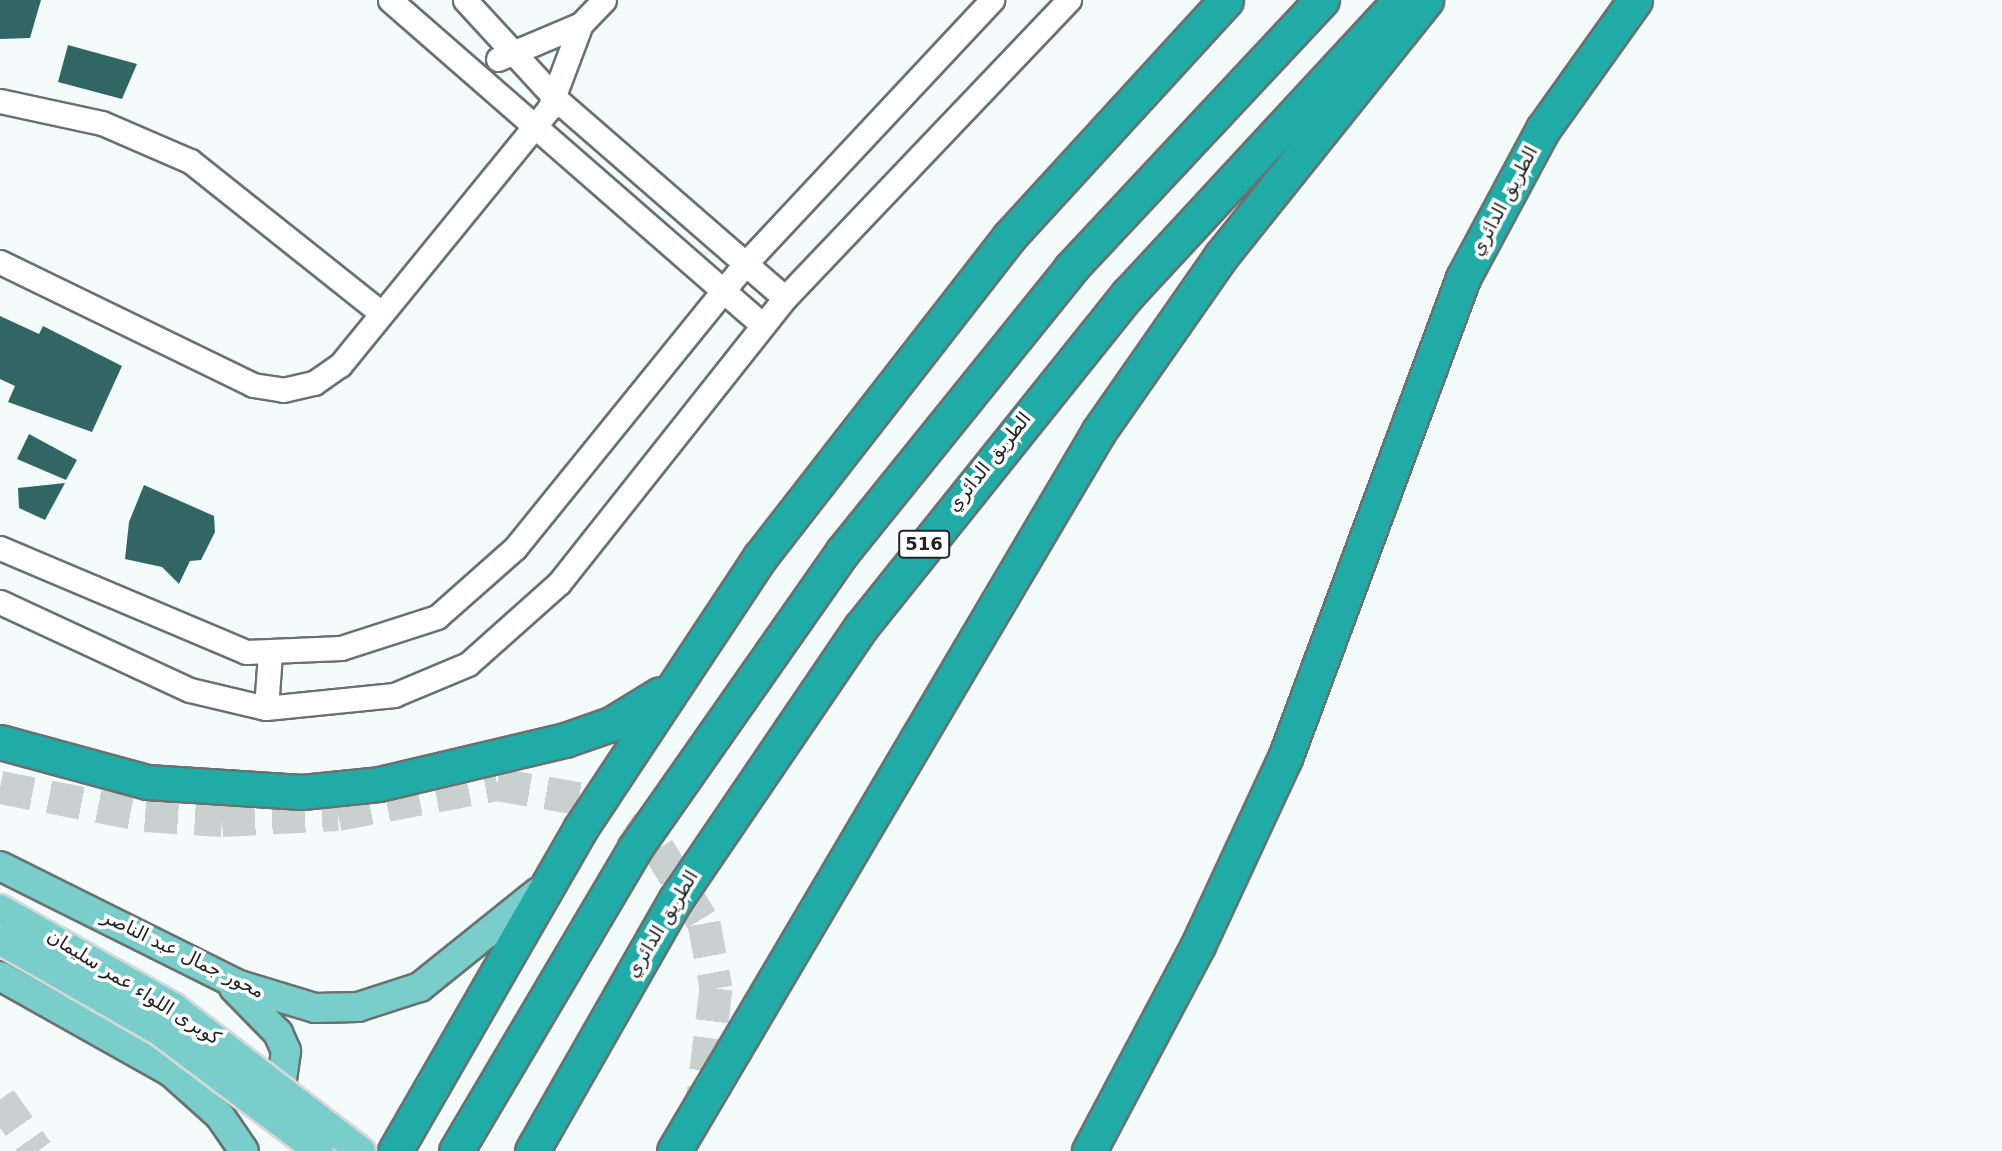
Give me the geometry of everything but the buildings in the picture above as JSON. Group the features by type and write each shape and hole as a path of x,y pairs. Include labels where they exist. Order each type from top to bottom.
{"highway":[{"path":"395,1151 545,886 673,684 811,486 936,325 1075,161 1226,0"},
{"path":"456,1151 635,848 843,551 1071,268 1322,0"},
{"name":"الطريق الدائري","path":"532,1151 676,899 861,627 1136,285 1400,0"},
{"path":"674,1151 1099,430 1236,237 1426,0"},
{"name":"الطريق الدائري","path":"1089,1150 1198,945 1285,758 1463,278 1544,129 1635,0"},
{"path":"0,742 186,788 341,789 565,740 633,713 673,684"}],"main road":[{"name":"محور جمال عبد الناصر","path":"0,866 222,976 294,1004 380,1003 439,977 545,886"},
{"name":"كوبرى اللواء عمر سليمان","path":"0,909 173,1007 361,1151"},
{"name":"كوبرى اللواء عمر سليمان","path":"0,940 159,1031 319,1151"},
{"path":"0,976 188,1085 234,1102 254,1102 277,1087 286,1070 278,1033 222,976"},
{"path":"188,1085 244,1151"}],"street":[{"path":"390,0 486,78 725,289 762,325"},
{"path":"465,0 507,50 556,99 785,298"},
{"path":"486,78 507,50 581,23 604,0"},
{"path":"3,555 191,634 270,654 376,641 437,617 468,594 515,548 745,264 992,0"},
{"path":"0,602 190,690 266,708 394,695 468,664 494,645 559,583 785,298 1069,0"},
{"path":"0,262 268,389 299,388 328,376 556,99 581,23"},
{"path":"0,101 102,123 190,161 381,313"},
{"path":"266,708 270,654"}],"tunnel":[{"path":"0,787 145,815 222,820 338,814 497,784 584,799 658,848 704,923 716,988 702,1102"},
{"path":"0,1099 37,1151"}]}
